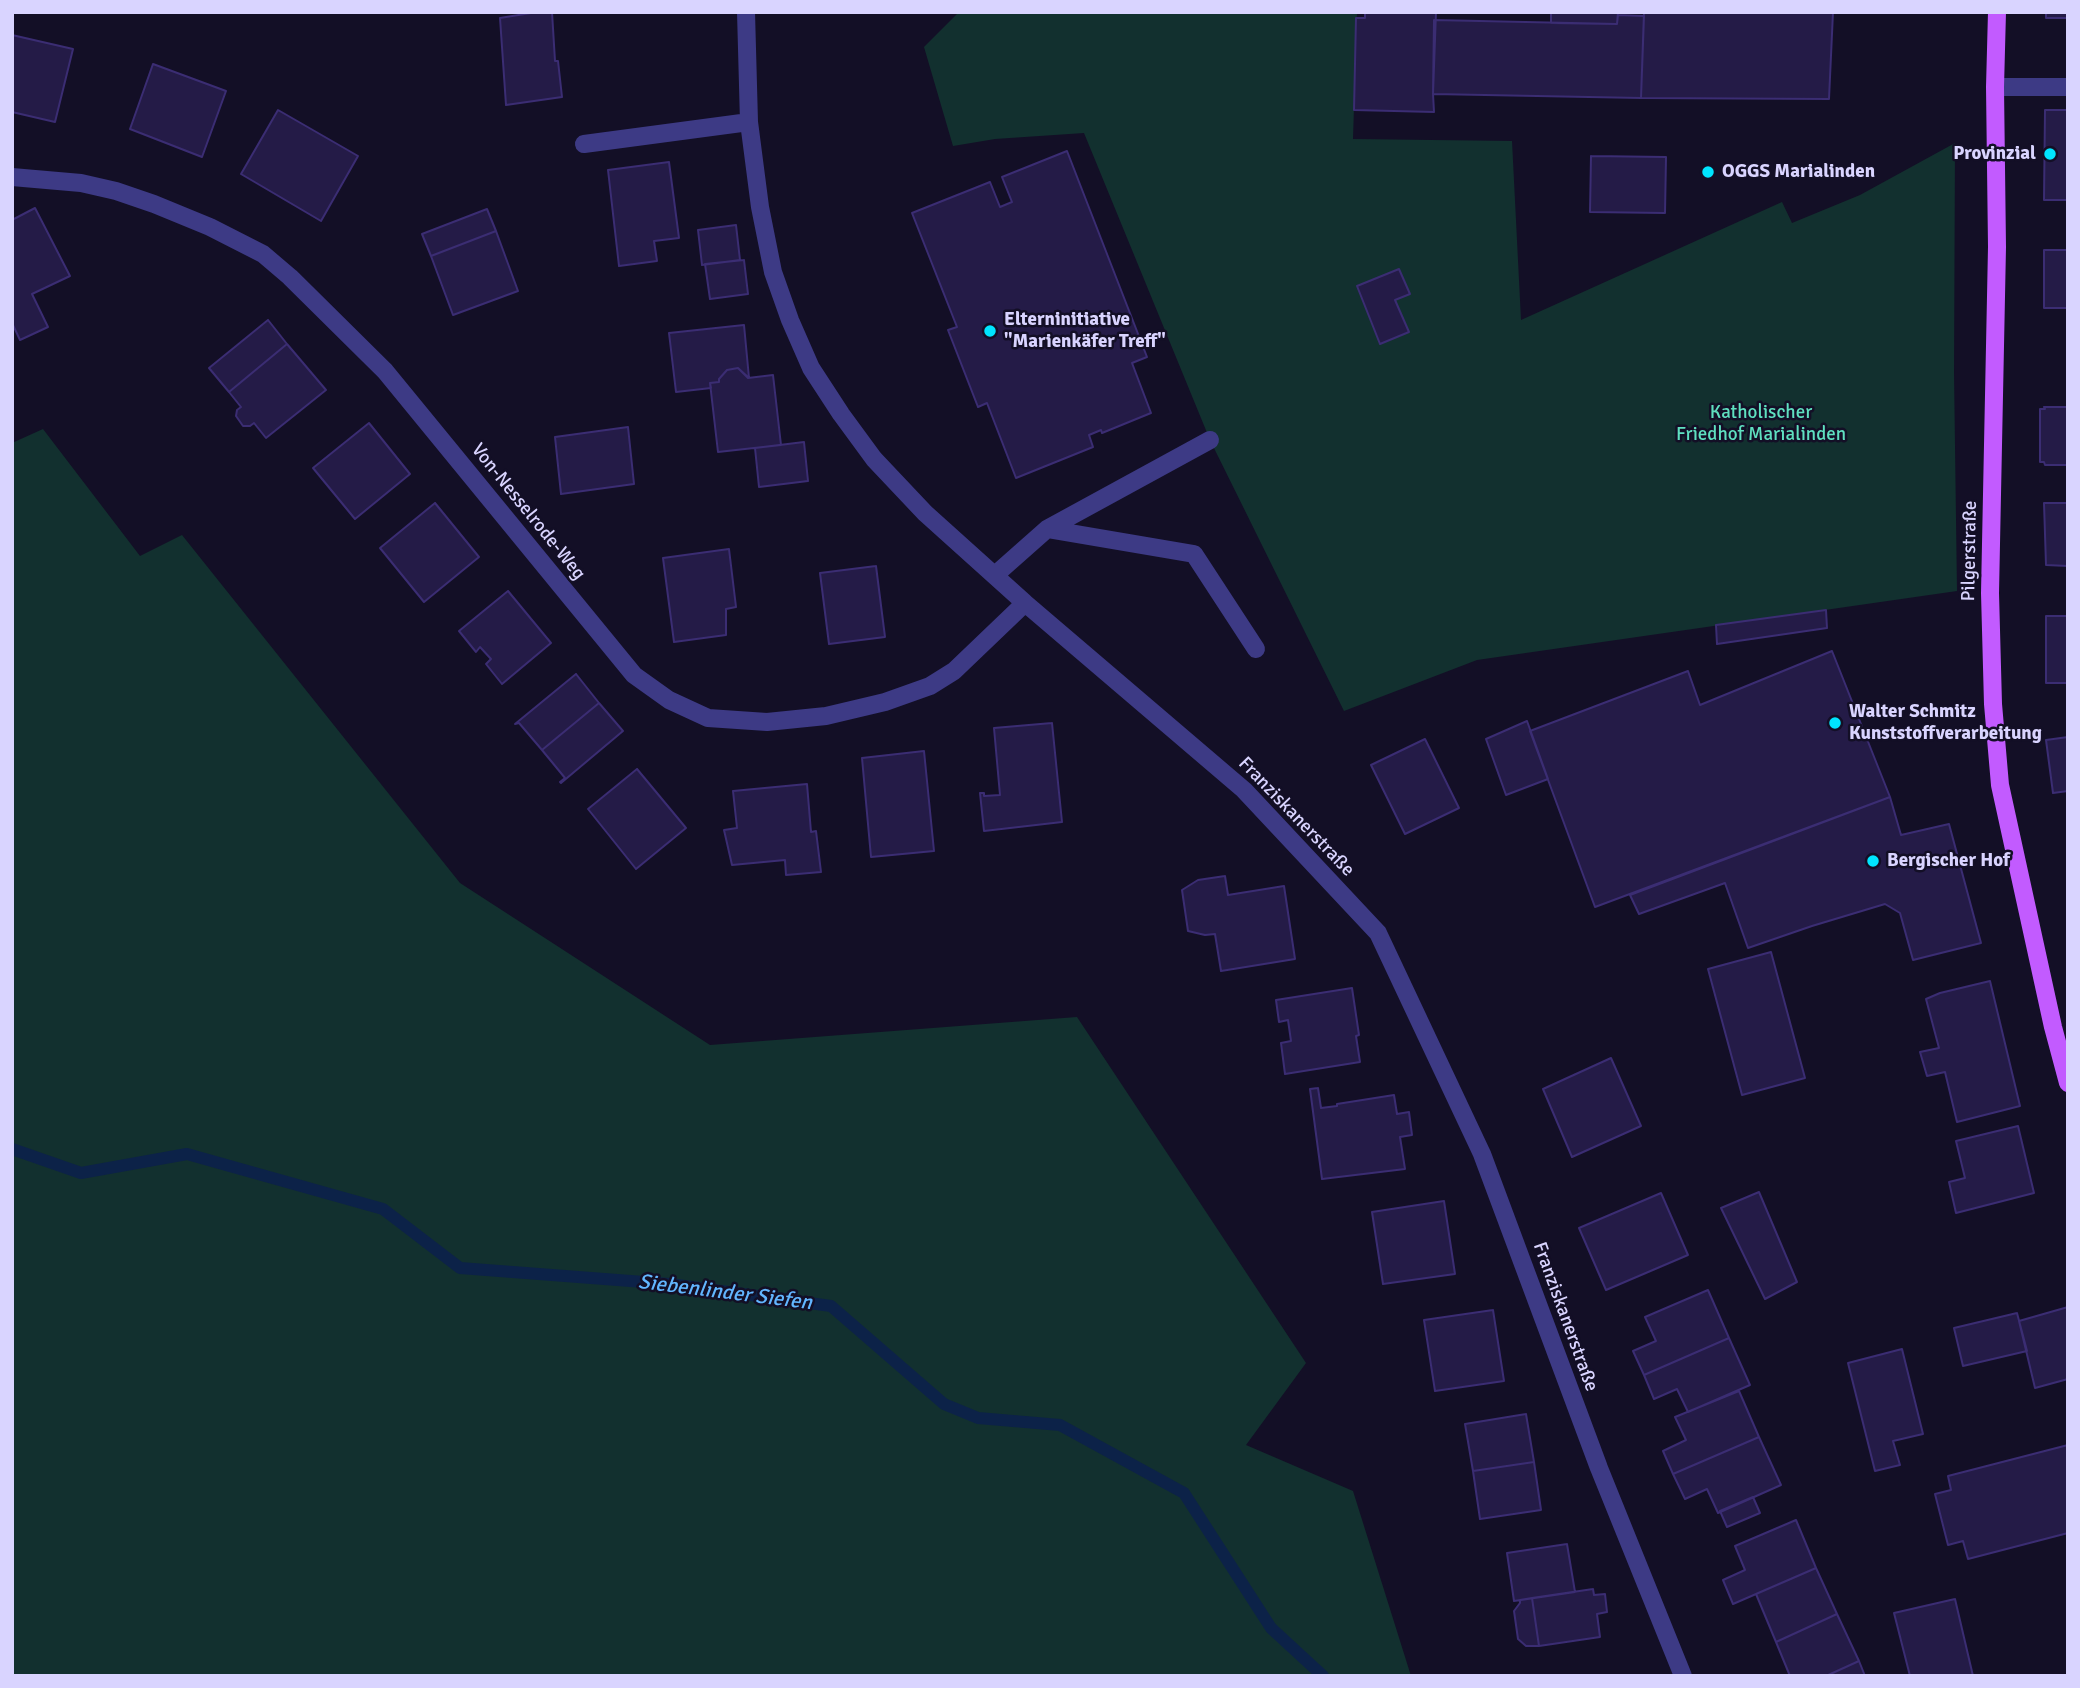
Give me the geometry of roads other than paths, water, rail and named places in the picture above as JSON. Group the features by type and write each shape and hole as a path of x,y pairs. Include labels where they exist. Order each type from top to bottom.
{"main road":[{"name":"Pilgerstraße","path":"1997,12 1997,247 1990,593 1993,704 2000,785 2053,1027 2068,1083"}],"street":[{"name":"Franziskanerstraße","path":"746,12 749,122 760,207 773,272 811,368 874,458 925,513 1025,603 1244,790 1378,933 1482,1154 1599,1468 1683,1676"},
{"path":"1995,87 2068,87"},
{"path":"584,144 749,122"},
{"name":"Von-Nesselrode-Weg","path":"12,177 81,183 116,191 210,227 263,254 385,371 634,675 669,701 708,718 767,722 826,716 884,702 930,686 954,671 1025,603"},
{"path":"995,575 1047,529 1210,440"},
{"path":"1047,529 1194,554 1256,649"}],"waterway":[{"name":"Siebenlinder Siefen","path":"12,1149 81,1173 187,1154 383,1209 460,1268 670,1284 831,1306 944,1404 978,1418 1060,1425 1184,1493 1271,1628 1323,1676"}],"place":[{"name":"Provinzial","path":"2050,154"},
{"name":"OGGS Marialinden","path":"1708,172"},
{"name":"Elterninitiative \"Marienkäfer Treff\"","path":"990,331"},
{"name":"Walter Schmitz Kunststoffverarbeitung","path":"1835,723"},
{"name":"Bergischer Hof","path":"1873,861"}],"park label":[{"name":"Katholischer Friedhof Marialinden","path":"1761,424"}]}
